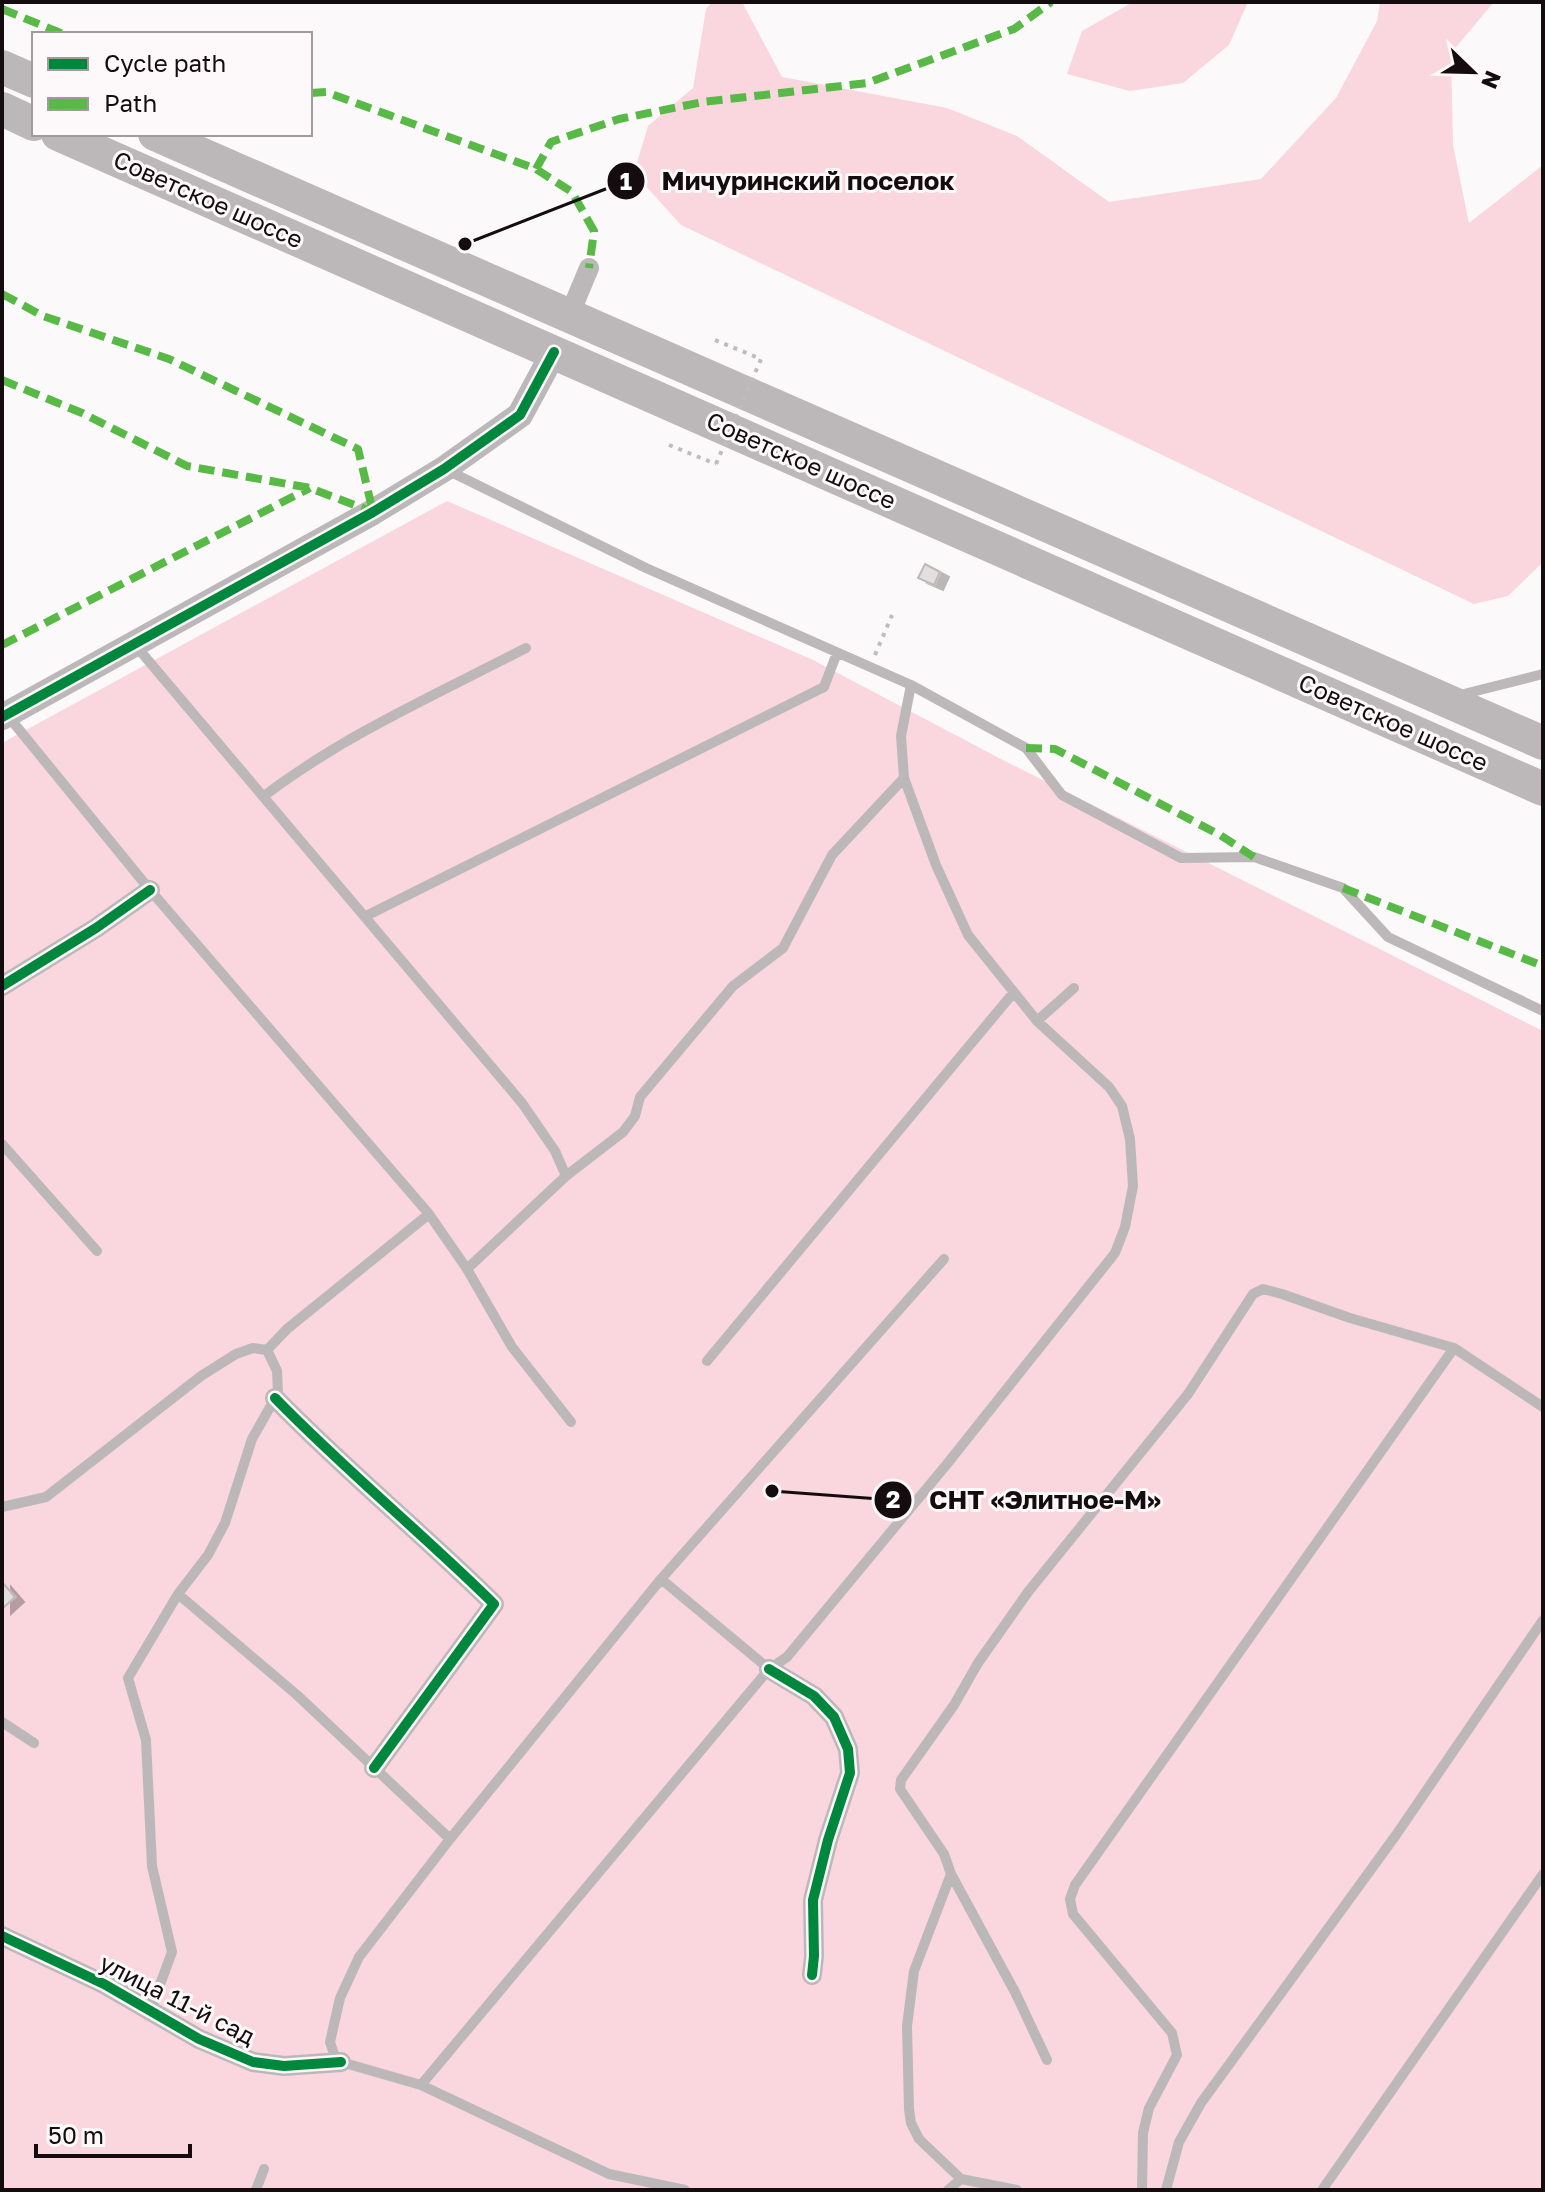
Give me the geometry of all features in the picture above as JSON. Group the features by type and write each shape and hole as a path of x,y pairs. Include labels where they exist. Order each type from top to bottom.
{"highway":[{"path":"2,67 32,80"},
{"path":"2,109 32,123"},
{"name":"Советское шоссе","path":"63,136 1543,789"},
{"name":"Советское шоссе","path":"160,136 1543,743"},
{"path":"554,352 569,316"}],"street":[{"path":"569,316 589,268"},
{"path":"4,715 373,512 444,469 520,415 554,352"},
{"path":"2,986 96,928 150,890"},
{"path":"275,1398 494,1604 374,1768"},
{"path":"769,1669 814,1696 834,1717 848,1749 850,1773 813,1900 812,1975"},
{"name":"улица 11-й сад","path":"2,1936 151,2009 199,2039 253,2062 284,2066 341,2062"}],"lane":[{"path":"444,469 646,568 911,685 1026,748 1062,795 1181,858 1254,857 1343,888 1388,937 1543,1011"},
{"path":"134,644 522,1103 555,1151 566,1176"},
{"path":"264,796 317,758 526,648"},
{"path":"366,916 824,687 837,653"},
{"path":"1445,699 1543,674"},
{"path":"421,2085 769,1669 787,1657 947,1464 1115,1253 1125,1227 1133,1186 1130,1139 1122,1106 1109,1087 1037,1021 968,935 936,865 904,778 901,736 911,685"},
{"path":"4,715 429,1214 467,1269 512,1347 571,1422"},
{"path":"467,1269 566,1176 623,1132 635,1116 640,1097 733,986 783,948 832,855 904,778"},
{"path":"1037,1021 1074,988"},
{"path":"707,1361 1014,992"},
{"path":"2,1144 97,1251"},
{"path":"267,1350 287,1329 429,1214"},
{"path":"685,2190 609,2174 421,2085 341,2062 330,2042 340,1998 359,1957 450,1839 661,1579 944,1259"},
{"path":"1047,2060 1015,1992 951,1874 944,1854 900,1789 901,1780 1028,1592 1188,1394 1253,1294 1263,1289 1282,1294 1350,1318 1454,1348 1543,1407"},
{"path":"2,1507 46,1497 201,1376 236,1354 253,1348 267,1350"},
{"path":"1142,2190 1143,2133 1149,2108 1177,2055 1172,2033 1073,1914 1070,1899 1075,1885 1454,1348"},
{"path":"151,2009 172,1952 152,1866 146,1740 128,1678 178,1594 208,1555 225,1523 252,1439 278,1393 277,1371 267,1350"},
{"path":"661,1579 769,1669"},
{"path":"178,1594 297,1695 450,1839"},
{"path":"1166,2190 1179,2142 1201,2103 1396,1835 1543,1620"},
{"path":"2,1722 34,1743"},
{"path":"951,1874 914,1971 907,2026 911,2123 919,2139 961,2179 1017,2190"},
{"path":"1322,2190 1543,1874"},
{"path":"256,2190 264,2169"},
{"path":"948,2190 961,2179"}],"path":[{"path":"669,445 716,464 761,359 715,340"},
{"path":"879,648 892,615"}],"shaded area":[{"path":"712,2 742,2 782,77 947,108 1017,136 1109,202 1261,179 1336,98 1377,21 1380,2 1494,2 1451,53 1453,145 1469,223 1543,165 1543,562 1508,596 1474,604 681,225 634,173 648,126 693,88 706,9"},
{"path":"1133,2 1248,2 1229,45 1183,83 1130,91 1067,74 1082,31"},
{"path":"447,501 813,660 999,758 1543,1031 1543,2190 2,2190 2,743"}],"building":[{"path":"925,564 940,572 934,585 918,578"},
{"path":"2,1582 15,1597 2,1609"}],"marked path":[{"path":"536,169 551,142 619,119 703,102 867,83 1014,29 1051,2"},
{"path":"2,9 58,32"},
{"path":"312,93 326,92 536,169 572,192 594,231 589,268"},
{"path":"2,294 43,316 169,359 358,449 373,512"},
{"path":"2,380 82,413 187,466 310,488 373,512"},
{"path":"2,645 310,488"},
{"path":"1026,748 1055,749 1220,835 1254,857"},
{"path":"1343,888 1543,966"}],"cycle path":[{"path":"2,717 373,512 444,469 520,415 554,352"},
{"path":"2,986 96,928 150,890"},
{"path":"275,1398 494,1604 374,1768"},
{"path":"769,1669 814,1696 834,1717 848,1749 850,1773 813,1900 812,1975"},
{"path":"2,1936 104,1984 199,2039 253,2062 284,2066 341,2062"}],"place":[{"name":"Мичуринский поселок","path":"465,244"},
{"name":"СНТ «Элитное-М»","path":"772,1491"}]}
